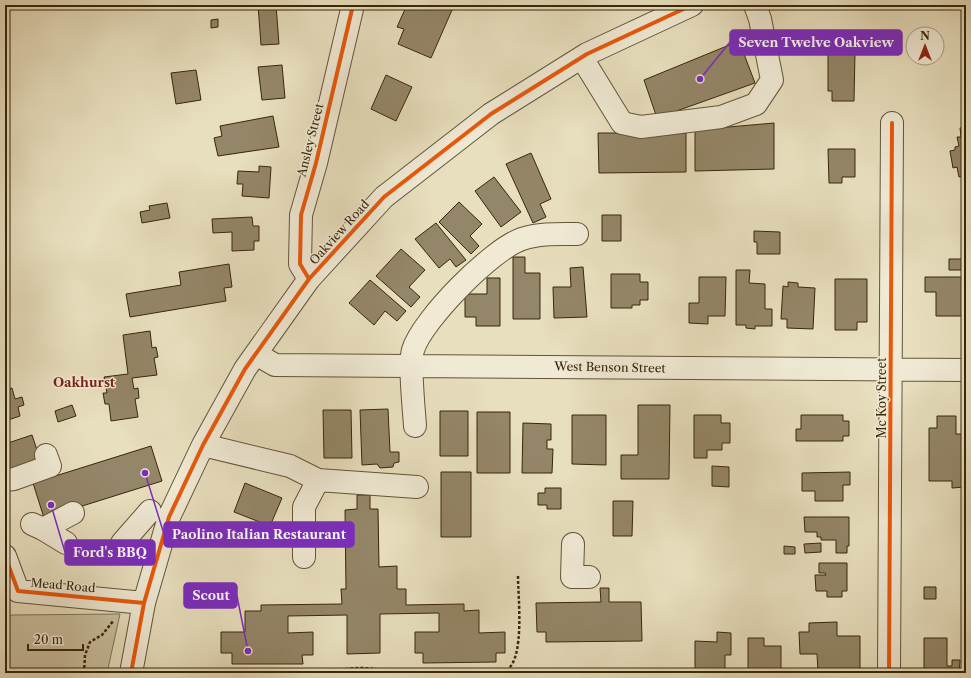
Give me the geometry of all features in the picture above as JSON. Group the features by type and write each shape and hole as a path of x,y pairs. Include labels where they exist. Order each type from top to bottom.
{"street":[{"name":"Ansley Street","path":"309,279 300,264 301,215 316,163 353,5"},
{"name":"Oakview Road","path":"131,673 144,603 153,509 203,445 245,369 309,279 384,197 491,114 582,58 652,22 692,5"},
{"path":"582,58 622,123 642,127 722,117 756,104 772,80 760,19 755,5"},
{"name":"Mc Koy Street","path":"888,673 892,123"},
{"path":"415,426 412,350 425,328 463,282 490,257 522,239 544,234 577,234"},
{"name":"West Benson Street","path":"256,354 275,365 458,365 966,370"},
{"path":"203,445 290,466 318,480 417,486"},
{"path":"5,480 14,479 50,466 46,455"},
{"path":"304,557 304,507 318,480"},
{"path":"122,543 153,509"},
{"path":"66,543 38,527 73,513"},
{"path":"573,544 572,577 589,578"},
{"name":"Mead Road","path":"5,556 11,594 144,603"}],"path":[{"path":"406,673 507,670 516,658 519,637 518,576"},
{"path":"84,673 85,655 90,642 102,635 117,617"},
{"path":"331,673 345,669 383,669 396,673"}],"shaded area":[{"path":"120,614 107,673 5,673 5,618 12,615"}],"building":[{"path":"258,5 276,5 279,44 261,45"},
{"path":"414,5 441,5 452,10 431,58 398,44 404,29 397,27 406,7 412,10"},
{"path":"218,19 218,27 211,28 211,20"},
{"path":"739,41 755,83 657,118 644,80"},
{"path":"828,52 855,52 854,101 832,101 832,91 828,91"},
{"path":"282,65 285,98 262,100 258,67"},
{"path":"196,70 201,100 176,104 171,73"},
{"path":"386,75 412,87 396,121 371,109"},
{"path":"273,116 279,147 218,156 214,138 222,136 220,126"},
{"path":"774,123 774,169 695,171 695,130"},
{"path":"966,127 966,176 959,177 957,167 953,168 950,151 955,150 955,147 959,146 957,137 961,137 960,128"},
{"path":"598,133 686,133 686,172 599,173"},
{"path":"828,149 855,149 855,177 842,177 842,183 829,183"},
{"path":"531,153 551,199 540,204 546,217 533,223 506,164"},
{"path":"259,166 271,167 269,198 242,196 243,184 237,184 238,171 259,172"},
{"path":"494,177 521,212 501,227 475,191"},
{"path":"459,202 482,224 470,236 479,246 471,254 439,222"},
{"path":"167,203 170,218 142,223 140,212 150,210 149,206"},
{"path":"602,215 621,215 621,241 602,241"},
{"path":"252,217 253,226 259,226 259,241 254,241 254,250 232,251 232,232 213,233 212,219"},
{"path":"436,223 466,260 456,267 450,259 439,268 415,239"},
{"path":"754,231 780,232 780,254 757,254 757,242 754,242"},
{"path":"401,249 425,270 409,287 420,297 411,307 376,276"},
{"path":"513,257 525,257 525,273 540,273 540,319 513,319"},
{"path":"949,259 966,259 966,270 949,270"},
{"path":"229,264 232,287 224,288 226,301 130,317 126,294 181,285 179,272"},
{"path":"583,267 587,317 554,318 553,287 571,287 570,268"},
{"path":"736,270 750,270 749,283 765,284 765,309 772,309 772,326 755,326 755,329 746,328 746,325 736,325"},
{"path":"611,274 640,274 640,282 648,282 648,300 640,300 640,305 632,305 632,308 611,308"},
{"path":"699,277 726,277 725,316 708,316 708,324 689,323 689,303 699,303"},
{"path":"925,277 965,277 965,316 936,316 936,292 925,292"},
{"path":"487,278 500,278 500,326 476,326 476,317 465,317 465,294 487,294"},
{"path":"835,279 867,279 867,322 857,322 857,330 835,330"},
{"path":"370,280 406,311 397,321 385,311 374,325 349,303"},
{"path":"788,282 798,283 798,287 815,288 813,329 787,328 787,319 781,319 783,286 788,287"},
{"path":"150,331 152,348 156,347 158,357 154,358 157,375 132,378 134,389 138,388 139,398 135,399 138,417 111,421 109,404 105,404 103,393 107,393 104,377 128,374 123,335"},
{"path":"12,388 15,399 22,397 24,405 18,407 20,416 5,421 5,390"},
{"path":"72,405 76,416 58,422 55,411"},
{"path":"638,405 670,405 669,479 621,479 621,455 638,455"},
{"path":"388,409 390,452 399,452 399,462 394,463 393,467 380,468 377,464 362,465 360,410"},
{"path":"323,410 351,410 352,458 324,458"},
{"path":"440,411 468,411 468,456 440,456"},
{"path":"477,412 510,412 510,473 477,473"},
{"path":"572,415 606,415 606,465 572,464"},
{"path":"694,415 721,415 721,423 730,423 730,443 722,443 722,450 707,450 707,458 694,458"},
{"path":"801,415 843,415 843,421 849,421 849,436 843,436 843,441 796,441 796,429 801,429"},
{"path":"937,416 956,416 956,434 966,434 965,487 952,488 952,481 929,481 929,428 937,428"},
{"path":"523,423 551,424 551,440 547,440 547,449 553,449 552,473 522,473"},
{"path":"32,435 41,462 7,473 5,444"},
{"path":"151,446 162,481 44,518 33,483"},
{"path":"712,466 729,467 729,487 712,486"},
{"path":"441,472 471,472 471,537 441,537"},
{"path":"850,472 850,485 843,485 843,501 815,501 815,491 802,491 802,473"},
{"path":"245,483 282,498 270,526 234,512"},
{"path":"545,488 561,488 561,509 547,509 547,505 538,505 538,493 545,493"},
{"path":"357,495 370,495 370,509 378,509 379,567 397,566 397,589 406,589 406,605 464,604 464,611 479,610 479,633 505,632 505,653 496,653 496,662 423,663 423,653 415,653 415,632 439,632 439,613 380,614 380,653 347,654 347,615 288,616 288,633 313,632 313,655 302,655 303,664 232,664 232,653 221,653 221,632 245,632 245,611 261,611 261,605 342,604 341,589 346,589 345,510 357,509"},
{"path":"613,501 633,501 632,536 613,536"},
{"path":"804,517 849,517 849,546 847,546 847,553 836,553 836,540 821,540 821,537 817,537 817,532 805,532"},
{"path":"821,543 821,552 805,553 804,544"},
{"path":"784,546 795,547 795,554 784,554"},
{"path":"819,563 847,563 847,591 842,591 842,597 827,597 827,591 816,591 815,575 826,575 825,573 819,573"},
{"path":"924,587 936,587 936,599 924,599"},
{"path":"600,588 609,588 609,602 641,602 642,641 546,642 546,632 537,632 536,603 601,602"},
{"path":"837,622 837,636 860,636 860,673 818,673 817,654 800,654 799,632 809,632 809,623"},
{"path":"717,632 731,633 731,655 725,655 725,673 695,673 695,641 717,642"},
{"path":"748,638 764,638 764,646 781,646 781,673 748,673"},
{"path":"924,638 947,638 947,666 952,666 952,660 960,660 959,673 924,673"}],"cycle path":[{"path":"309,279 300,264 301,215 316,163 353,5"},
{"path":"131,673 144,603 169,517 203,445 245,369 309,279 384,197 491,114 587,54 692,5"},
{"path":"889,673 892,123"},
{"path":"5,556 18,591 144,603"}],"place":[{"name":"Seven Twelve Oakview","path":"700,79"},
{"name":"Paolino Italian Restaurant","path":"145,473"},
{"name":"Ford's BBQ","path":"51,505"},
{"name":"Scout","path":"248,651"}],"district":[{"name":"Oakhurst","path":"84,382"}]}
